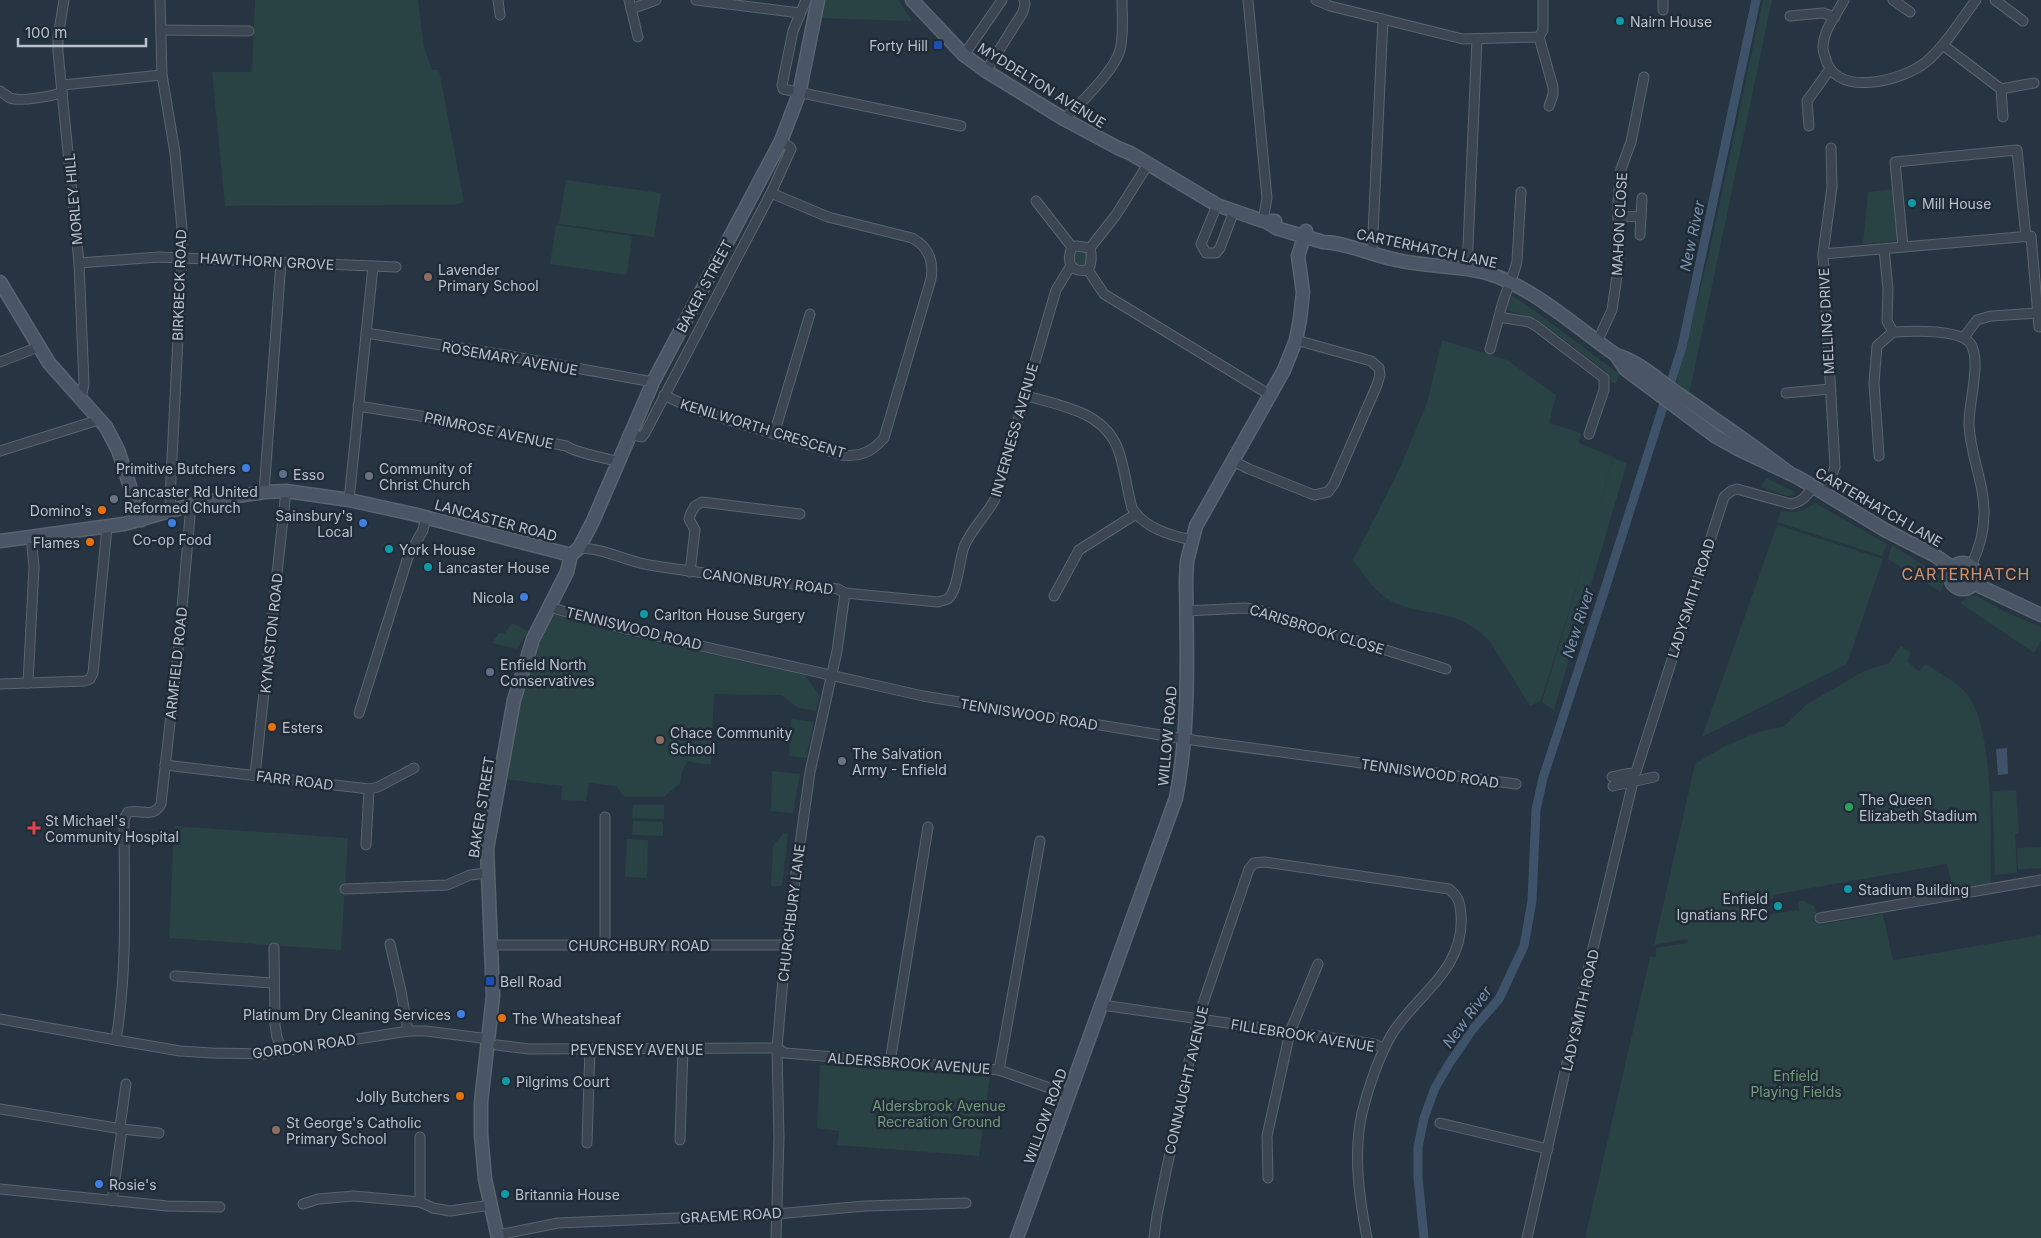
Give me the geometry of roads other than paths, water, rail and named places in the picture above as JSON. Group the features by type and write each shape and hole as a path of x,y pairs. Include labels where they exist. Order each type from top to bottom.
{"street":[{"name":"MORLEY HILL","path":"64,0 58,44 79,263 84,384 81,398"},
{"name":"BIRKBECK ROAD","path":"160,0 162,75 174,153 182,230 170,499 172,510"},
{"path":"498,0 500,15"},
{"path":"638,37 630,5 656,0"},
{"path":"696,0 800,13"},
{"path":"806,0 793,31 782,87 786,92 961,126"},
{"name":"BAKER STREET","path":"498,1237 485,1179 481,1134 481,1102 493,1042 492,945 487,849 514,700 533,639 567,572 653,382 781,141 799,94 818,0"},
{"name":"MYDDELTON AVENUE","path":"912,0 964,55 986,71 1064,119 1130,153 1217,205 1265,221"},
{"path":"964,55 1002,0"},
{"path":"986,71 1023,12 1024,0"},
{"path":"1064,119 1079,106 1113,65 1120,50 1122,0"},
{"path":"1248,0 1267,198 1265,221"},
{"path":"1316,0 1330,6 1450,36 1477,39 1541,34"},
{"path":"1543,0 1541,34 1553,87 1553,95 1549,106"},
{"path":"1663,0 1664,10"},
{"path":"1844,0 1824,36 1823,51 1830,69 1839,76 1854,82 1871,83 1900,76 1925,63 1943,45 1976,0"},
{"path":"1893,0 1910,12"},
{"path":"1995,0 2023,21"},
{"path":"1790,16 1823,13 1834,17"},
{"path":"1372,254 1382,19"},
{"path":"161,30 248,31"},
{"path":"1467,269 1477,39"},
{"path":"1943,45 2000,89 2004,117"},
{"path":"1809,126 1807,101 1830,69"},
{"path":"0,91 10,98 17,99 52,96 62,89 162,75"},
{"name":"MAHON CLOSE","path":"1597,342 1612,310 1618,269 1618,216 1621,169 1631,142 1644,76"},
{"path":"2000,89 2034,83"},
{"path":"1627,110 1637,110"},
{"name":"BAKER STREET","path":"629,434 642,437 771,193 791,149 781,141"},
{"name":"MYDDELTON AVENUE","path":"1118,148 1125,158 1167,181 1178,183"},
{"name":"MELLING DRIVE","path":"1825,493 1835,467 1823,254 1832,187 1831,148"},
{"path":"1903,247 1895,162 2017,150 2026,237"},
{"path":"1090,248 1116,215 1145,169"},
{"path":"1490,349 1517,261 1521,192"},
{"name":"KENILWORTH CRESCENT","path":"664,395 693,409 842,455 854,456 864,454 876,448 884,438 933,270 926,248 912,238 828,217 771,193"},
{"path":"1640,235 1642,198"},
{"path":"1036,200 1072,247 1090,248"},
{"path":"1217,205 1201,244 1206,253 1216,253 1220,248 1234,211"},
{"path":"1618,216 1641,217"},
{"name":"CARTERHATCH LANE","path":"1265,221 1277,222 1323,242 1330,242 1372,254 1419,264 1487,273 1523,288 1616,355 1632,360 1656,385 1676,400 1746,440 1789,473 1885,530 1934,555 1953,568"},
{"name":"WILLOW ROAD","path":"1017,1238 1176,798 1185,739 1187,698 1187,561 1200,519 1284,370 1296,340 1303,292 1298,256 1305,234"},
{"path":"1823,254 2031,236 2038,327"},
{"name":"INVERNESS AVENUE","path":"954,590 966,543 995,499 1056,290 1070,267 1068,262 1072,247"},
{"path":"1088,270 1091,265 1092,255 1090,248"},
{"path":"1884,249 1888,289 1888,321 1893,332"},
{"name":"HAWTHORN GROVE","path":"79,263 182,257 396,267"},
{"path":"264,492 281,262"},
{"path":"349,500 373,266"},
{"path":"1070,267 1074,270 1088,270"},
{"path":"1088,270 1104,294 1270,395"},
{"path":"0,282 49,363 99,417 118,450 141,520"},
{"path":"1964,337 1977,320 1991,316 2038,312"},
{"path":"774,434 810,314"},
{"path":"1499,317 1529,322 1536,326 1604,378 1604,390 1588,434"},
{"path":"1880,456 1874,383 1877,346 1893,332 1954,334 1964,337 1970,344 1975,356 1969,423 1982,489 1984,514 1980,545 1971,566"},
{"name":"ROSEMARY AVENUE","path":"366,333 653,382"},
{"path":"1233,461 1314,495 1328,492 1334,484 1377,385 1380,376 1379,368 1371,361 1296,340"},
{"path":"0,362 38,347"},
{"path":"1786,393 1830,389"},
{"path":"1024,395 1076,410 1094,418 1106,429 1118,450 1132,508 1136,514 1162,532 1192,540"},
{"name":"PRIMROSE AVENUE","path":"358,406 433,418 566,446 572,450 618,462"},
{"path":"0,451 95,421 99,417"},
{"name":"LADYSMITH ROAD","path":"1527,1238 1633,782 1613,782 1636,772 1724,498 1731,491 1737,489 1791,504 1798,503 1808,495 1813,486"},
{"name":"LANCASTER ROAD","path":"0,541 107,527 141,520 191,505 264,492 286,491 349,500 426,516 575,552"},
{"name":"KYNASTON ROAD","path":"255,775 286,491"},
{"path":"690,572 695,530 689,519 695,506 702,502 800,514"},
{"name":"ARMFIELD ROAD","path":"116,1040 122,1007 124,819 128,812 134,810 148,813 158,810 161,804 191,505"},
{"path":"1054,596 1079,550 1136,514"},
{"path":"359,713 408,557 422,530 426,516"},
{"path":"0,684 86,681 90,678 93,673 107,527"},
{"path":"28,683 34,567 31,536"},
{"name":"CANONBURY ROAD","path":"575,552 594,549 632,562 690,572 938,602 948,599 954,590"},
{"path":"1960,563 1971,566 1975,572 1973,583 1966,588 1955,586 1950,579 1953,568 1960,563"},
{"path":"1973,583 2041,615"},
{"name":"CHURCHBURY LANE","path":"776,1238 779,1138 777,1048 786,945 810,772 832,675 842,591"},
{"name":"TENNISWOOD ROAD","path":"549,607 626,629 924,696 1185,739 1516,784"},
{"name":"CARISBROOK CLOSE","path":"1186,611 1256,609 1446,669"},
{"name":"FARR ROAD","path":"166,765 369,789"},
{"path":"366,845 369,789 378,787 414,768"},
{"path":"1633,782 1654,777"},
{"path":"604,944 605,817"},
{"path":"890,1062 928,828"},
{"path":"999,1070 1040,841"},
{"name":"CONNAUGHT AVENUE","path":"1154,1238 1157,1215 1198,1018 1249,869 1254,863 1265,862 1449,889 1458,896 1461,921 1454,955 1433,986 1400,1023 1384,1048"},
{"path":"344,889 447,885 470,875 487,873"},
{"path":"1820,918 2041,880"},
{"path":"390,944 408,1031"},
{"name":"CHURCHBURY ROAD","path":"492,945 786,945"},
{"path":"274,948 275,1024 282,1051"},
{"path":"1268,1178 1267,1136 1290,1032 1318,964"},
{"path":"175,976 274,983"},
{"name":"FILLEBROOK AVENUE","path":"1102,1005 1374,1044 1384,1048"},
{"name":"GORDON ROAD","path":"0,1019 180,1051 212,1053 249,1054 282,1051 408,1031 426,1030 493,1042"},
{"name":"PEVENSEY AVENUE","path":"493,1042 529,1049 777,1048"},
{"path":"680,1140 683,1048"},
{"name":"ALDERSBROOK AVENUE","path":"777,1048 785,1053 999,1070 1069,1095"},
{"path":"1367,1238 1359,1191 1360,1127 1369,1090 1384,1048"},
{"path":"587,1143 590,1049"},
{"path":"112,1201 126,1084"},
{"path":"0,1109 159,1133"},
{"path":"1440,1124 1548,1149"},
{"path":"420,1137 420,1202"},
{"path":"0,1189 167,1206 220,1206"},
{"path":"303,1204 318,1199 354,1196 420,1202 433,1208 450,1211 491,1205"},
{"name":"GRAEME ROAD","path":"498,1237 558,1223 776,1214 865,1206 966,1203"}],"water":[{"path":"2007,748 2008,774 1998,775 1996,749"}],"waterway":[{"name":"New River","path":"1424,1238 1418,1177 1418,1147 1424,1118 1435,1088 1472,1030 1499,999 1524,946 1532,901 1536,810 1543,778 1682,347 1756,0"}],"place":[{"name":"Nairn House","path":"1620,21"},
{"name":"Forty Hill","path":"938,45"},
{"name":"Mill House","path":"1912,203"},
{"name":"Lavender Primary School","path":"428,277"},
{"name":"Primitive Butchers","path":"246,468"},
{"name":"Esso","path":"283,474"},
{"name":"Community of Christ Church","path":"369,476"},
{"name":"Lancaster Rd United Reformed Church","path":"114,499"},
{"name":"Domino's","path":"102,510"},
{"name":"Co-op Food","path":"172,523"},
{"name":"Sainsbury's Local","path":"363,523"},
{"name":"Flames","path":"90,542"},
{"name":"York House","path":"389,549"},
{"name":"Lancaster House","path":"428,567"},
{"name":"Nicola","path":"524,597"},
{"name":"Carlton House Surgery","path":"644,614"},
{"name":"Enfield North Conservatives","path":"490,672"},
{"name":"Esters","path":"272,727"},
{"name":"Chace Community School","path":"660,740"},
{"name":"The Salvation Army - Enfield","path":"842,761"},
{"name":"The Queen Elizabeth Stadium","path":"1849,807"},
{"name":"St Michael's Community Hospital","path":"34,828"},
{"name":"Stadium Building","path":"1848,889"},
{"name":"Enfield Ignatians RFC","path":"1778,906"},
{"name":"Bell Road","path":"490,981"},
{"name":"Platinum Dry Cleaning Services","path":"461,1014"},
{"name":"The Wheatsheaf","path":"502,1018"},
{"name":"Pilgrims Court","path":"506,1081"},
{"name":"Jolly Butchers","path":"460,1096"},
{"name":"St George's Catholic Primary School","path":"276,1130"},
{"name":"Rosie's","path":"99,1184"},
{"name":"Britannia House","path":"505,1194"}],"district":[{"name":"CARTERHATCH","path":"1966,574"}],"park label":[{"name":"Enfield Playing Fields","path":"1796,1084"},
{"name":"Aldersbrook Avenue Recreation Ground","path":"939,1114"}]}
